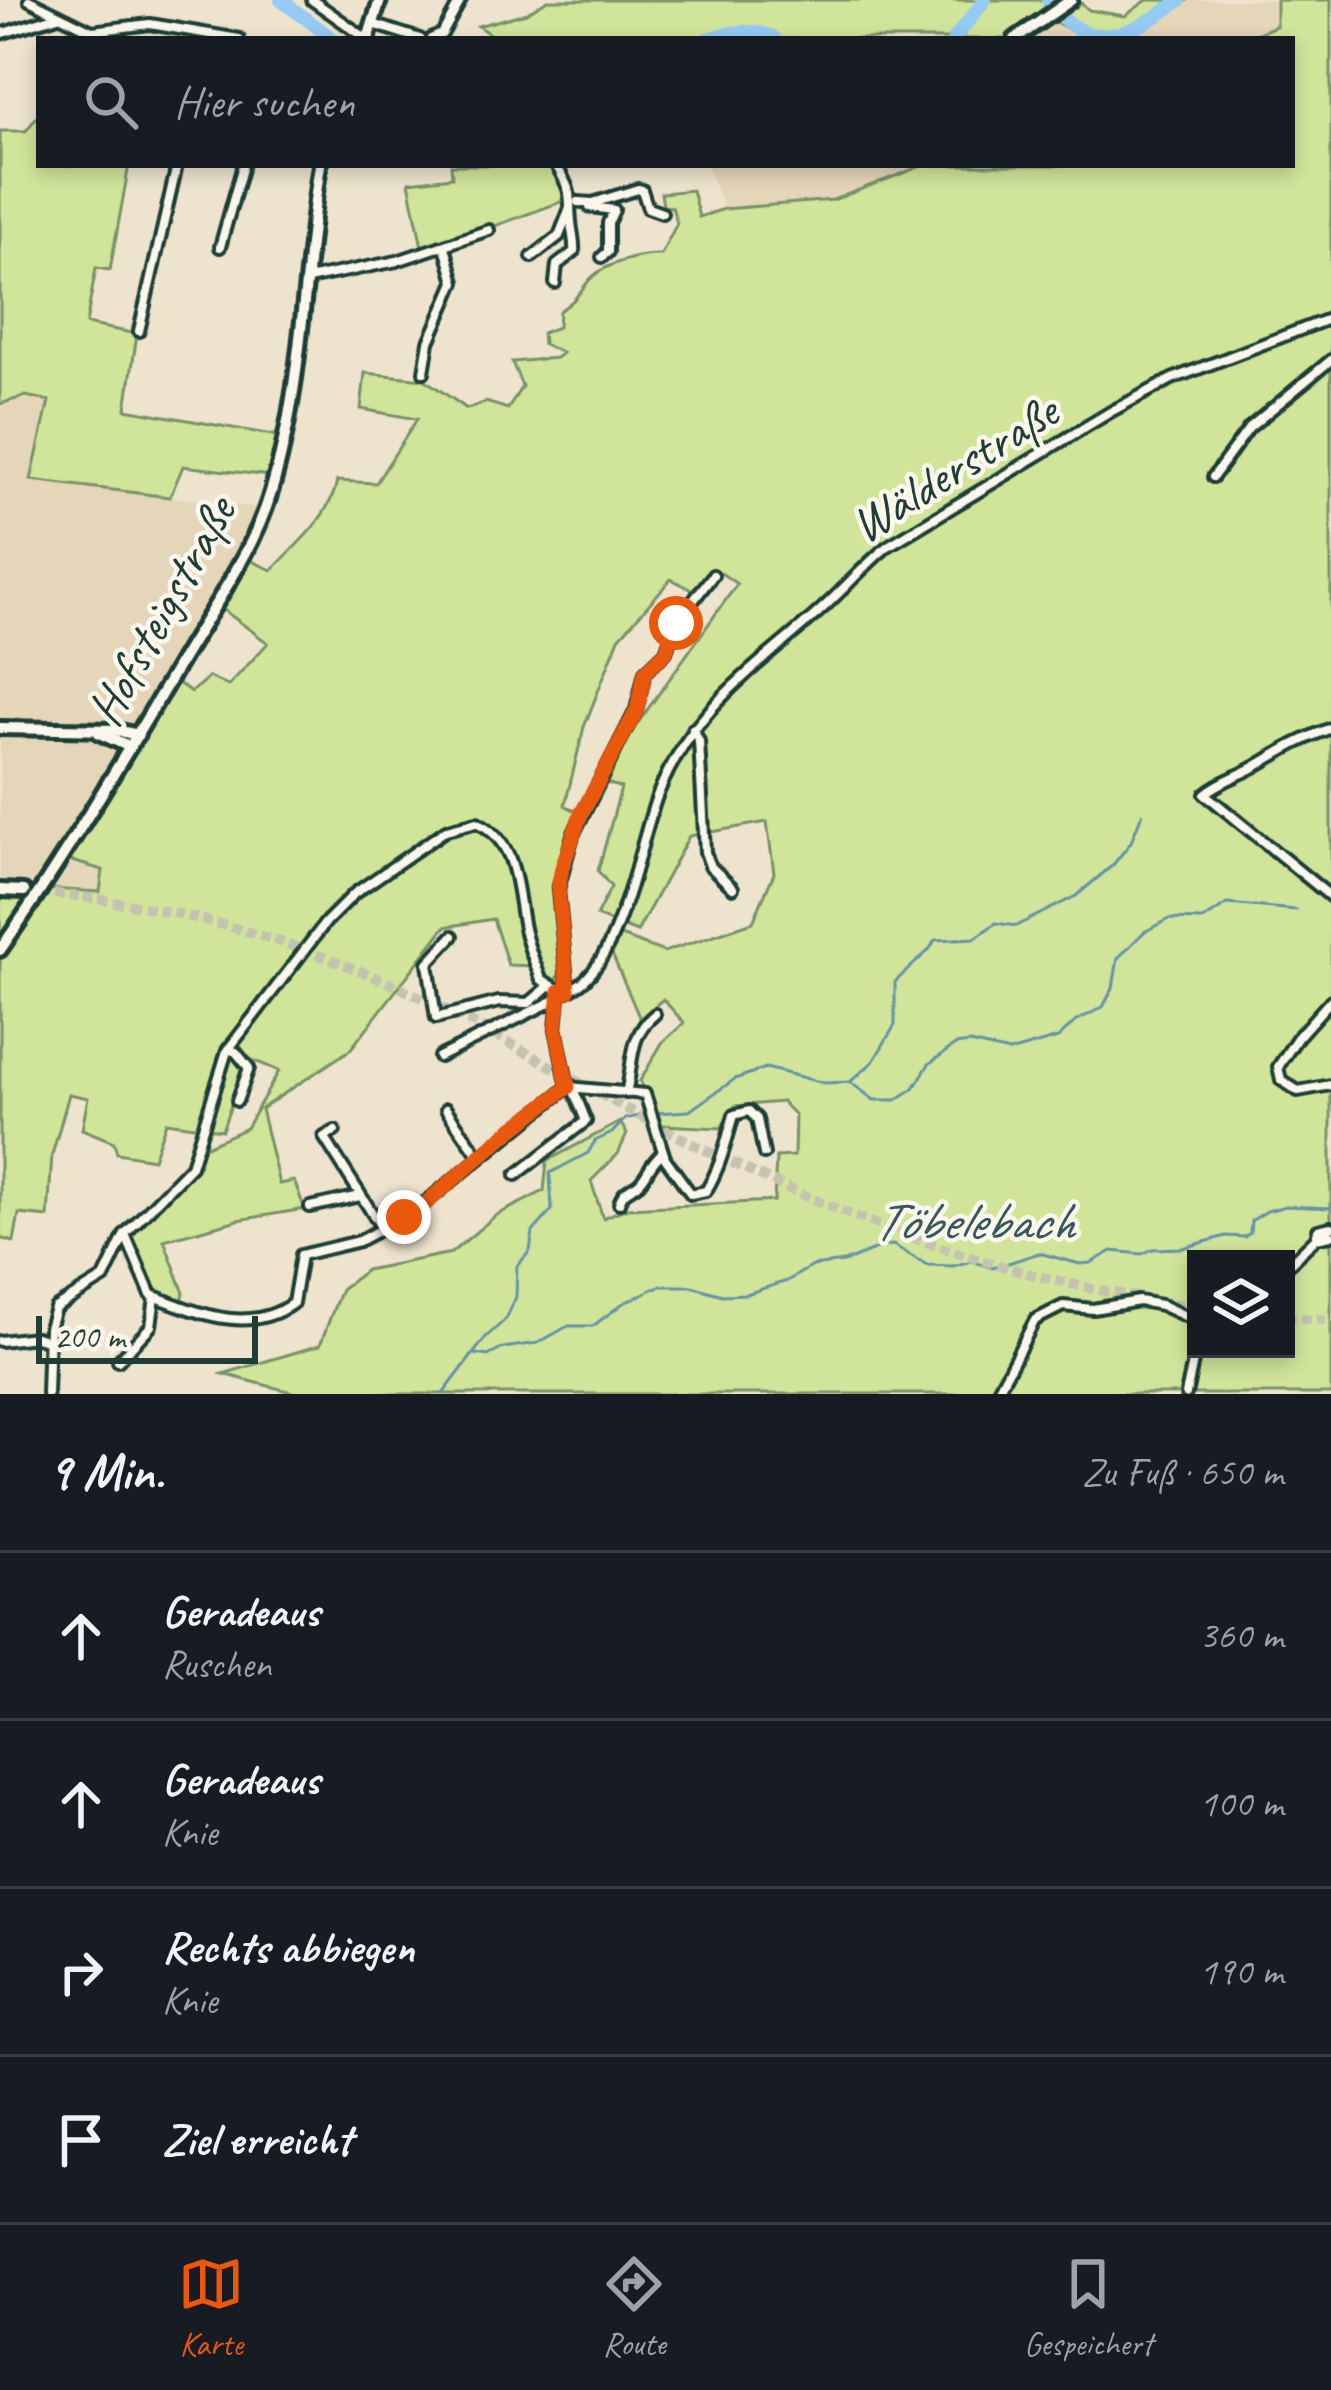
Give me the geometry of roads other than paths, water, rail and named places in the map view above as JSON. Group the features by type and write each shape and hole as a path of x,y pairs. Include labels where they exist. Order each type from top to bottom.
{"main road":[{"path":"369,36 380,0"},
{"path":"1020,36 1071,0"},
{"name":"Hofsteigstraße","path":"0,950 138,735 265,512 280,456 320,168"},
{"path":"0,728 116,730 138,735"},
{"path":"95,732 130,748"},
{"path":"0,890 24,891"}],"street":[{"path":"29,0 92,31 150,24 221,36"},
{"path":"312,0 364,36"},
{"path":"435,36 447,27 461,0"},
{"path":"0,34 59,15"},
{"path":"373,24 411,36"},
{"path":"139,331 177,168"},
{"path":"220,247 242,168"},
{"path":"555,283 556,265 574,252 575,245 574,203 557,168"},
{"path":"574,203 593,203 638,189 648,208 662,213"},
{"path":"532,257 559,236 574,203"},
{"path":"574,203 614,211 608,223 608,252 602,257"},
{"path":"308,279 366,269 489,230"},
{"path":"424,372 429,342 455,282 445,247"},
{"name":"Wälderstraße","path":"562,993 585,982 604,952 623,909 656,797 693,729 717,698 888,546 1172,380 1331,318"},
{"path":"1213,477 1250,428 1331,360"},
{"path":"516,1175 586,1120 570,1087 556,1029 562,993 558,890 573,835 637,710 645,672 666,652 676,623 713,574"},
{"path":"1331,728 1287,745 1205,794 1331,897"},
{"path":"693,729 699,741 705,852 710,866 733,888"},
{"path":"47,1394 55,1308 104,1278 125,1234 191,1166 228,1049 342,905 402,860 465,822 489,828 508,855 519,886 533,960 548,987 562,993"},
{"path":"453,936 428,963 436,1018 499,1002 529,1003 548,987"},
{"path":"439,1057 562,993"},
{"path":"1331,1000 1278,1067 1281,1080 1298,1091 1331,1085"},
{"path":"626,1093 632,1041 655,1014"},
{"path":"228,1049 249,1068 237,1101"},
{"path":"125,1234 146,1289 155,1297 218,1319 266,1317 293,1303 301,1255 358,1241 424,1205 570,1087 645,1094 663,1152 684,1188 700,1195 724,1158 738,1111 749,1111 757,1120 764,1154"},
{"path":"446,1109 479,1156"},
{"path":"335,1131 324,1137 381,1227"},
{"path":"619,1202 623,1191 643,1179 648,1165 663,1152"},
{"path":"310,1207 360,1196"},
{"path":"1295,1258 1331,1231"},
{"path":"118,1361 151,1326 155,1297"},
{"path":"996,1394 1035,1320 1063,1306 1093,1309 1139,1301 1160,1304 1187,1317"},
{"path":"0,1341 36,1337 49,1341"},
{"path":"1186,1394 1194,1358"}],"waterway":[{"path":"281,0 329,36"},
{"path":"956,36 985,0"},
{"path":"1048,0 1079,30 1095,35 1129,30 1180,0"},
{"path":"718,36 742,32 766,36"},
{"path":"850,1082 873,1062 895,1025 895,982 935,940 975,938 996,923 1016,926 1076,896 1113,865 1131,842 1142,814"},
{"path":"655,1113 689,1111 735,1079 766,1068 824,1083 850,1082 874,1100 896,1100 914,1088 929,1064 955,1045 970,1043 1009,1052 1058,1038 1076,1021 1103,1007 1113,988 1118,958 1144,932 1169,919 1203,920 1227,904 1296,910"},
{"path":"443,1394 486,1337 506,1319 516,1297 517,1266 530,1251 533,1232 552,1210 550,1173 588,1153 595,1141 612,1133 625,1119 647,1114"},
{"name":"Töbelebach","path":"475,1354 488,1356 503,1348 538,1343 568,1326 593,1326 622,1304 659,1286 746,1294 787,1281 812,1266 844,1262 884,1246 893,1245 927,1265 972,1261 993,1268 1039,1253 1080,1264 1112,1251 1142,1254 1226,1236 1244,1237 1250,1233 1251,1221 1286,1206 1331,1208"}],"tunnel":[{"path":"24,891 192,917 301,949 406,990 672,1133 861,1218 1060,1281 1187,1305"},
{"path":"1295,1318 1331,1320"}]}
